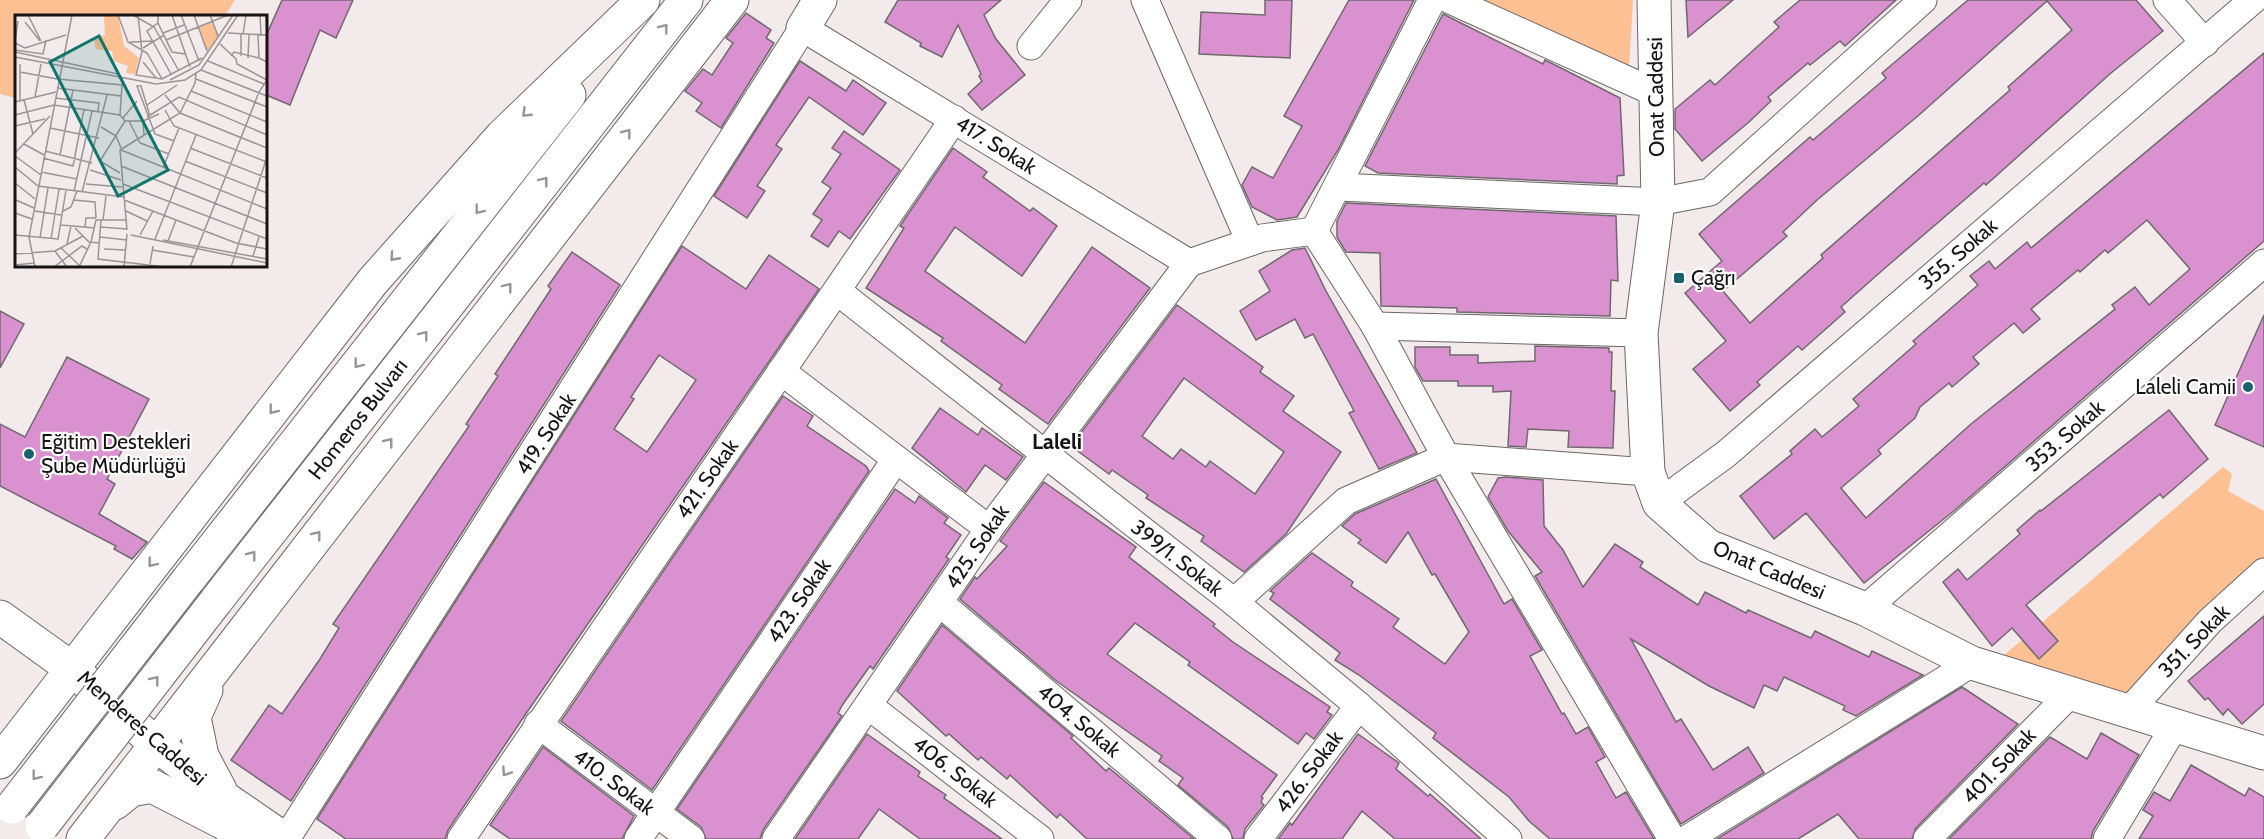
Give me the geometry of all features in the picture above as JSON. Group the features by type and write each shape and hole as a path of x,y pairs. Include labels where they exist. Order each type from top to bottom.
{"main road":[{"name":"Homeros Bulvarı","path":"0,822 644,0"},
{"path":"8,752 124,599 373,281 502,136 644,0"},
{"name":"Homeros Bulvarı","path":"32,839 687,0"},
{"path":"83,839 732,0"},
{"path":"803,28 820,0"},
{"name":"Onat Caddesi","path":"1654,0 1658,202 1641,333 1648,472 1659,503 1708,546 1865,609 1972,663 2127,713 2264,753"},
{"path":"124,599 130,622 147,637 180,653 217,664"},
{"name":"Menderes Caddesi","path":"0,617 231,819 285,839"},
{"name":"Menderes Caddesi","path":"0,638 66,675"},
{"path":"217,664 194,717 202,756 231,819"},
{"path":"8,752 30,739 43,744 71,761 96,787 106,809"},
{"path":"106,809 131,790 152,786 231,819"}],"street":[{"path":"1031,46 1068,0"},
{"path":"1145,0 1251,242"},
{"path":"1314,231 1339,187 1393,73 1432,0"},
{"path":"1450,0 1656,93"},
{"path":"1339,187 1658,202 1710,192 1923,0"},
{"path":"2167,0 2205,43"},
{"name":"355. Sokak","path":"1659,503 1726,454 2253,0"},
{"name":"417. Sokak","path":"803,28 1189,263"},
{"name":"419. Sokak","path":"285,839 803,28"},
{"name":"421. Sokak","path":"461,839 954,119"},
{"path":"1189,263 1262,238 1314,231"},
{"path":"1314,231 1375,326 1446,457 1672,839"},
{"name":"425. Sokak","path":"776,839 989,529 1043,454 1189,263"},
{"name":"353. Sokak","path":"1865,609 2264,263"},
{"name":"399/1. Sokak","path":"837,291 1234,602 1359,706 1508,839"},
{"path":"1375,326 1641,333"},
{"path":"781,371 989,529"},
{"path":"1234,602 1346,501 1446,457 1648,472"},
{"name":"423. Sokak","path":"638,839 896,459"},
{"name":"351. Sokak","path":"2127,713 2210,621 2264,572"},
{"name":"404. Sokak","path":"940,603 1218,839"},
{"path":"1687,839 1972,663"},
{"name":"401. Sokak","path":"1928,839 2070,694"},
{"name":"406. Sokak","path":"869,705 1040,839"},
{"name":"426. Sokak","path":"1258,839 1359,706"},
{"name":"410. Sokak","path":"538,724 691,839"},
{"path":"2107,839 2174,727"}],"shaded area":[{"path":"0,0 235,0 226,15 15,15 15,98 0,94"},
{"path":"1468,0 1633,0 1629,69"},
{"path":"2223,467 2232,474 2228,491 2264,511 2264,572 2126,695 2002,657"}],"building":[{"path":"282,0 353,0 336,38 320,30 290,105 267,95 267,34"},
{"path":"898,0 1001,0 984,15 996,39 1025,75 982,110 968,94 982,81 979,76 981,74 958,25 942,57 920,46 921,43 885,22"},
{"path":"1265,0 1292,0 1290,58 1199,54 1201,12 1265,15"},
{"path":"1349,0 1414,0 1338,150 1297,217 1277,220 1252,207 1242,185 1252,167 1273,178 1302,126 1284,116"},
{"path":"1686,0 1733,0 1688,37"},
{"path":"1800,0 1896,0 1845,46 1840,41 1810,65 1808,63 1768,97 1771,101 1749,122 1702,161 1675,129 1675,109 1710,80 1715,85 1779,27 1774,22"},
{"path":"1968,0 2136,0 2163,31 2111,73 1986,185 1984,183 1885,268 1841,307 1845,312 1802,350 1798,346 1757,382 1760,385 1730,411 1693,369 1726,341 1685,293 1722,261 1699,234 1810,137 1813,140 1886,78 1882,73","holes":["2047,1 2072,30 2008,87 2010,90 1821,255 1823,258 1750,323 1723,291 1787,236 1783,232 1817,200 1919,115"]},
{"path":"746,13 771,30 766,38 774,43 721,128 696,111 702,103 685,91 703,69 712,75 733,43 726,38"},
{"path":"1443,14 1543,64 1545,60 1620,98 1624,175 1617,176 1617,184 1378,173 1365,166"},
{"path":"2264,53 2264,241 1955,510 1864,583 1806,513 1774,539 1740,496 1792,454 1790,451 1815,429 1822,437 1859,406 1853,399 1916,344 1913,341 1978,285 1970,276 1989,261 1995,269 2027,242 2031,248","holes":["2147,220 2190,269 2149,305 2135,287 2112,305 2115,309 1971,424 1866,518 1841,488 1881,454 1878,450 1915,418 1920,407 1949,383 1952,387 1979,364 1973,357 2014,323 2023,333 2040,319 2031,309 2105,250 2108,253"]},
{"path":"800,61 846,91 853,80 886,103 863,135 809,97 776,145 782,149 757,186 765,191 747,218 714,196"},
{"path":"844,131 900,170 850,239 839,231 828,247 811,236 822,220 813,214 831,188 822,182 841,154 832,148"},
{"path":"953,148 987,172 983,177 1030,211 1033,208 1057,226 1022,276 955,227 925,271 1025,343 1092,247 1150,288 1048,424 999,389 1002,385 941,341 943,338 866,288 904,228 900,226"},
{"path":"1346,203 1616,216 1618,281 1611,280 1610,316 1457,312 1457,308 1381,306 1380,253 1346,252 1337,237 1337,221"},
{"path":"682,246 746,289 769,255 819,289 525,715 448,830 445,839 346,839 317,819","holes":["659,355 696,380 647,452 614,429 634,399 631,397"]},
{"path":"1305,248 1326,291 1417,453 1379,469 1349,413 1354,411 1313,334 1305,338 1295,319 1256,340 1240,311 1270,291 1259,271 1292,250"},
{"path":"572,252 620,285 291,801 231,760 269,705 282,714 320,659 339,628 333,624 469,426 466,424 498,376 495,374 551,289 548,286"},
{"path":"1177,305 1263,367 1260,372 1294,396 1283,411 1341,452 1286,534 1244,572 1201,541 1204,536 1146,498 1148,495 1112,470 1109,474 1071,446","holes":["1184,378 1284,452 1255,494 1210,461 1206,467 1181,449 1173,459 1142,436"]},
{"path":"0,311 24,324 0,368"},
{"name":"Laleli Camii","path":"2264,315 2264,447 2215,425"},
{"path":"1535,346 1609,348 1609,352 1612,352 1611,391 1615,391 1613,448 1568,447 1569,431 1528,429 1526,447 1508,446 1511,391 1493,392 1493,386 1458,386 1458,381 1423,381 1415,367 1415,347 1450,347 1450,355 1478,355 1478,363 1535,361"},
{"path":"67,357 149,399 107,479 115,484 99,514 147,542 132,559 114,549 116,546 0,486 0,424 25,437"},
{"path":"783,396 813,416 807,426 866,466 869,471 652,790 561,721"},
{"path":"940,408 978,435 982,428 1023,457 1006,480 985,465 966,492 912,448"},
{"path":"2169,410 2208,459 2163,498 2160,494 2026,605 2058,641 2039,659 2012,628 1992,646 1943,582 1958,569 1967,580 2020,534 2017,530 2040,510"},
{"path":"1498,478 1543,480 1544,526 1563,550 1583,587 1615,544 1643,562 1640,567 1698,605 1705,592 1746,613 1748,610 1811,638 1815,631 1869,657 1872,651 1923,675 1856,716 1843,710 1845,706 1784,677 1777,691 1764,685 1754,708 1709,686 1631,639 1676,722 1681,719 1713,770 1748,747 1764,773 1681,824 1535,576 1542,572 1508,531 1488,497"},
{"path":"1436,479 1504,604 1512,599 1542,650 1530,656 1562,714 1564,713 1576,734 1588,727 1605,757 1596,762 1616,798 1626,792 1654,839 1550,839 1529,821 1509,797 1433,738 1436,733 1359,675 1335,660 1340,653 1270,599 1274,593 1270,591 1312,553 1353,582 1351,586 1399,619 1393,627 1445,664 1469,632 1435,574 1432,575 1408,532 1386,563 1358,543 1361,540 1342,526 1355,514"},
{"path":"1044,482 1136,547 1129,557 1215,624 1213,626 1233,642 1330,707 1327,712 1332,715 1314,739 1306,733 1298,744 1188,665 1190,662 1135,623 1107,654 1277,775 1261,797 1264,805 1245,829 1243,839 1233,839 1228,827 1178,785 1183,778 1159,761 1162,756 1055,680 960,599 975,577 977,579 1007,546 1000,541"},
{"path":"895,489 915,503 919,496 948,518 944,523 961,535 946,557 949,559 873,669 870,666 843,704 838,713 842,716 763,830 760,839 706,839 701,827 677,809"},
{"path":"2264,616 2264,704 2242,724 2228,709 2223,715 2188,681"},
{"path":"942,625 1073,736 1071,738 1106,771 1109,768 1194,839 1087,839 1060,814 1057,818 1010,775 1007,779 981,757 978,760 949,734 946,736 897,691"},
{"path":"1962,687 2018,724 1916,828 1912,839 1859,839 1838,814 1798,839 1717,839"},
{"path":"2101,733 2139,755 2093,831 2091,839 1949,839 2050,737 2087,759"},
{"path":"867,734 920,772 918,776 946,795 944,798 1002,839 920,839 879,809 858,839 795,839"},
{"path":"1358,734 1399,763 1396,769 1428,796 1430,794 1481,839 1395,839 1362,811 1342,839 1278,839 1290,823 1292,825"},
{"path":"543,747 634,816 622,839 510,839 490,825"},
{"path":"2191,765 2245,796 2249,788 2264,797 2264,839 2139,839 2153,816 2143,810 2154,792 2170,801"}],"place":[{"name":"Çağrı","path":"1679,278"},
{"name":"Laleli Camii","path":"2248,387"},
{"name":"Eğitim Destekleri Şube Müdürlüğü","path":"29,454"}],"district":[{"name":"Laleli","path":"1057,441"}]}
